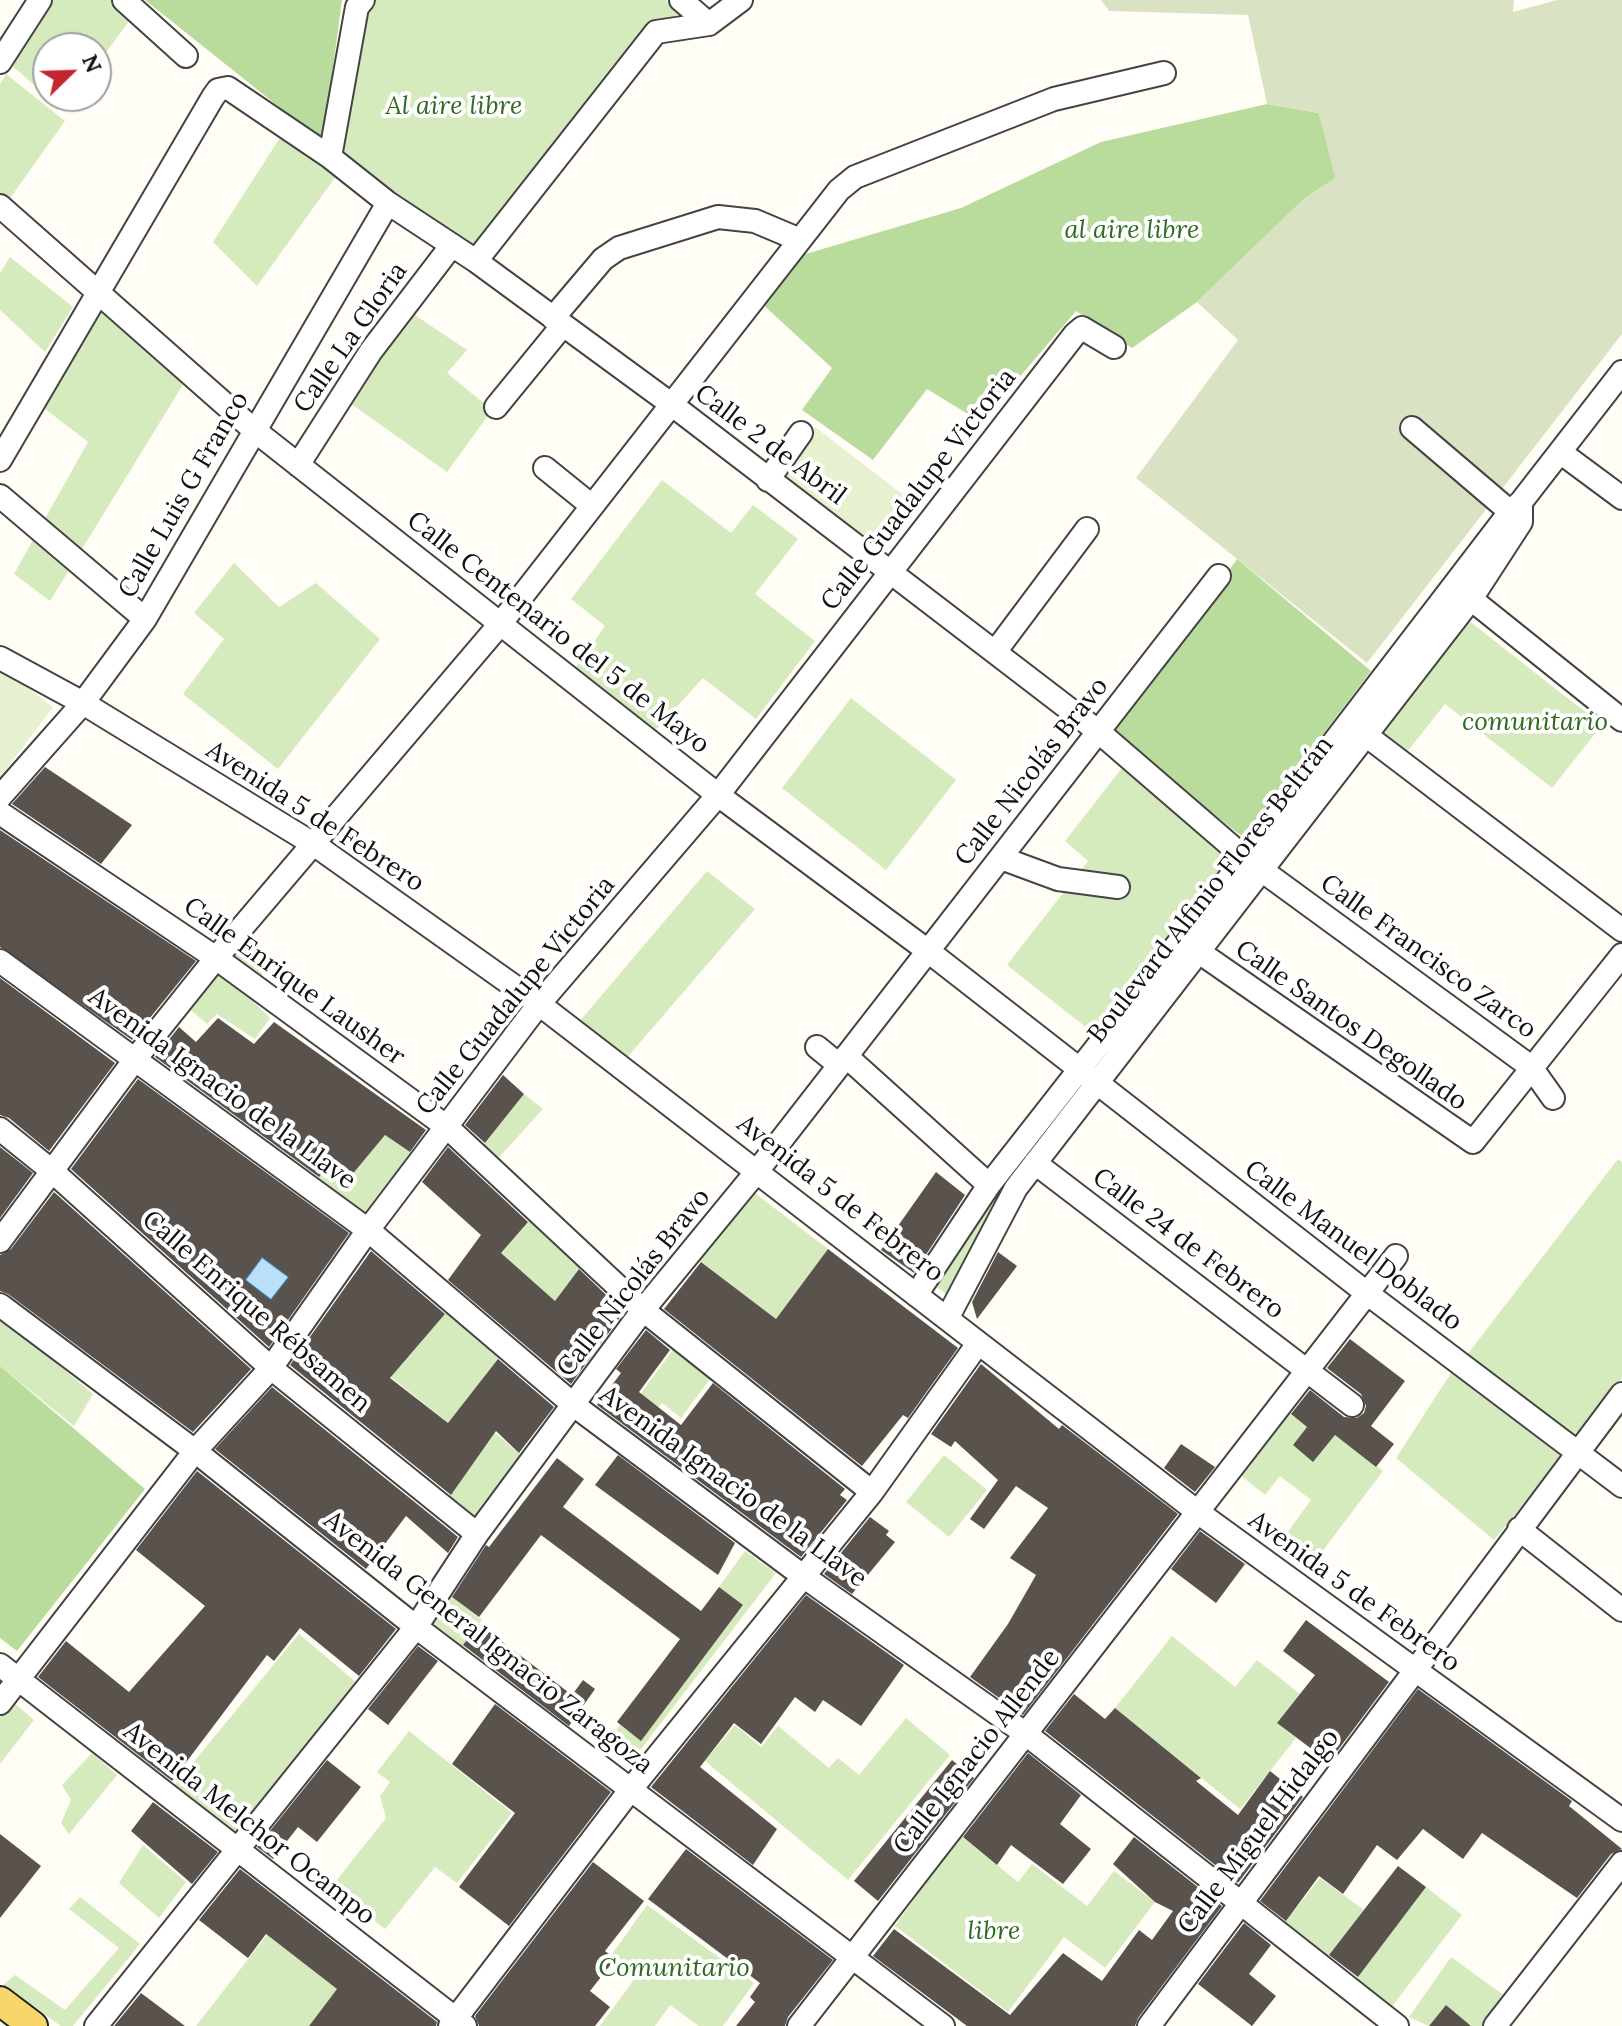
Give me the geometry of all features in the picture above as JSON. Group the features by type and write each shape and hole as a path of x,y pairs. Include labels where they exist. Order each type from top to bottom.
{"main road":[{"path":"0,2001 33,2026"}],"street":[{"path":"0,62 40,0"},
{"path":"124,0 186,56"},
{"path":"330,157 357,7 363,0"},
{"path":"681,0 709,24"},
{"path":"476,261 656,32 709,24 741,0"},
{"path":"0,1241 136,1058 216,958 501,623 839,190 855,177 1054,99 1164,73"},
{"name":"Calle 2 de Abril","path":"97,291 213,97 218,90 228,88 330,157 388,203 476,261 671,404 1099,732 1253,864"},
{"name":"Calle Luis G Franco","path":"0,797 83,703 145,619 388,203"},
{"name":"Calle Centenario del 5 de Mayo","path":"0,206 254,430 718,795 928,951 1088,1077"},
{"path":"496,407 603,259 619,248 718,217 755,221 800,240"},
{"name":"Calle La Gloria","path":"298,465 371,351 452,245"},
{"path":"0,460 97,291"},
{"name":"Calle Guadalupe Victoria","path":"0,1703 195,1451 271,1368 368,1230 539,1004 718,795 1082,328 1114,347"},
{"name":"Boulevard Alfinio Flores Beltrán","path":"948,1317 1016,1188 1088,1077 1386,693 1462,592 1560,452 1622,372"},
{"path":"1412,428 1517,512"},
{"path":"768,480 801,433"},
{"path":"1560,452 1622,498"},
{"path":"545,468 592,506"},
{"path":"0,496 145,619"},
{"path":"995,652 1087,529"},
{"name":"Calle Nicolás Bravo","path":"96,2026 416,1627 477,1534 575,1406 643,1310 758,1170 1219,576"},
{"path":"1462,592 1622,720"},
{"name":"Avenida 5 de Febrero","path":"0,658 83,703 315,845 539,1004 948,1317 977,1345 1199,1513 1622,1820"},
{"name":"Boulevard Alfinio Flores Beltrán","path":"916,1295 989,1185 1199,952 1253,864 1367,736 1386,693"},
{"path":"1367,736 1622,930"},
{"name":"Calle Enrique Lausher","path":"0,813 216,958 447,1127 643,1310 872,1492"},
{"path":"1001,858 1058,879 1118,887"},
{"name":"Calle Francisco Zarco","path":"1253,864 1531,1067 1553,1098"},
{"name":"Calle Santos Degollado","path":"1199,952 1473,1142 1531,1067"},
{"path":"1531,1067 1622,955"},
{"name":"Avenida Ignacio de la Llave","path":"0,961 368,1230 575,1406 803,1576 1026,1734 1397,2026"},
{"path":"817,1047 842,1061 989,1185"},
{"name":"Calle Manuel Doblado","path":"1088,1077 1622,1486"},
{"name":"Calle Enrique Rébsamen","path":"0,1129 52,1171 271,1368 477,1534"},
{"name":"Calle 24 de Febrero","path":"1035,1163 1352,1405"},
{"name":"Calle Ignacio Allende","path":"799,2026 1396,1256"},
{"name":"Avenida General Ignacio Zaragoza","path":"0,1305 195,1451 416,1627 943,2026"},
{"path":"457,2024 631,1789 872,1492 977,1345"},
{"name":"Calle Miguel Hidalgo","path":"1149,2026 1622,1394"},
{"path":"1519,1529 1622,1610"},
{"name":"Avenida Melchor Ocampo","path":"0,1665 457,2024"},
{"path":"1495,2026 1622,1863"}],"green space":[{"path":"50,0 119,0 135,13 112,44 112,32 32,32 32,83 10,64"},
{"name":"al aire libre","path":"145,0 342,0 323,142"},
{"name":"Al aire libre","path":"361,0 666,0 682,14 649,25 474,259 338,155"},
{"path":"1101,0 1514,0 1513,12 1557,0 1622,0 1622,334 1367,663 1136,478 1238,340 1197,302 1305,198 1335,178 1319,113 1267,104 1248,15 1109,11"},
{"path":"6,74 32,95 32,112 54,112 65,121 6,204 0,199 0,84"},
{"name":"al aire libre","path":"1267,104 1319,113 1336,178 1305,198 1197,302 1132,348 1076,311 981,422 927,389 873,460 802,410 832,368 759,301 799,256 961,208 1101,142"},
{"name":"al aire libre","path":"285,130 339,172 257,286 213,242"},
{"path":"10,257 73,307 45,352 0,310 0,273"},
{"path":"406,309 467,350 447,373 492,410 447,472 343,398"},
{"path":"99,310 184,383 50,601 14,574 88,442 40,405"},
{"path":"815,427 910,500 871,552 776,479"},
{"path":"662,480 731,533 753,505 798,539 755,594 815,641 756,719 703,678 654,732 574,670 605,626 571,599"},
{"path":"1237,559 1371,671 1244,838 1112,734"},
{"path":"234,563 279,607 316,583 380,639 278,769 183,694 224,639 194,613"},
{"name":"comunitario","path":"1469,621 1602,725 1552,788 1445,704 1407,752 1382,733"},
{"path":"0,667 53,707 0,777"},
{"path":"851,698 956,780 886,870 782,788"},
{"path":"1129,759 1246,852 1101,1039 1007,965 1088,861 1065,841"},
{"path":"707,871 755,909 624,1061 573,1029"},
{"path":"246,931 276,960 254,982 222,959"},
{"path":"1193,934 954,1300 931,1283 988,1196"},
{"path":"216,965 270,1018 255,1039 217,1014 207,1024 185,1005"},
{"path":"524,1094 543,1109 493,1164 479,1151"},
{"path":"385,1135 417,1157 364,1218 313,1184 325,1169 346,1182"},
{"path":"1618,1159 1622,1162 1622,1378 1574,1440 1466,1356"},
{"path":"752,1191 828,1249 776,1319 700,1261"},
{"path":"535,1214 584,1262 555,1301 501,1253"},
{"path":"451,1307 503,1353 448,1423 391,1377"},
{"path":"0,1316 93,1394 74,1426 0,1366"},
{"path":"675,1347 713,1375 681,1418 662,1403 657,1409 639,1396"},
{"path":"0,1366 145,1489 17,1651 0,1638"},
{"path":"1453,1370 1567,1450 1494,1540 1396,1458"},
{"path":"1289,1413 1307,1427 1293,1445 1313,1461 1335,1435 1383,1471 1315,1561 1284,1537 1311,1500 1280,1476 1265,1495 1240,1475"},
{"path":"495,1433 521,1455 471,1525 444,1504"},
{"path":"944,1455 987,1490 949,1537 906,1502"},
{"path":"745,1551 776,1573 628,1766 604,1748 620,1725 641,1740 743,1606 719,1587"},
{"path":"452,1597 482,1620 460,1649 432,1623"},
{"path":"299,1634 363,1688 237,1842 172,1788"},
{"path":"1172,1636 1235,1687 1257,1660 1300,1694 1277,1723 1296,1738 1240,1809 1115,1708"},
{"path":"13,1702 34,1720 0,1764 0,1717"},
{"path":"906,1718 950,1755 848,1880 705,1761 735,1725 761,1747 778,1726 829,1768 838,1758 859,1775"},
{"path":"409,1731 512,1813 457,1883 435,1867 385,1929 332,1886 386,1818 380,1796 390,1782 377,1772"},
{"path":"92,1753 117,1775 69,1834 61,1823 71,1800 62,1785"},
{"name":"libre","path":"960,1835 1018,1882 1032,1864 1087,1906 1114,1871 1155,1902 1105,1968 1064,1937 1008,2012 895,1926"},
{"path":"143,1845 186,1882 159,1918 119,1883"},
{"path":"1320,1878 1364,1910 1324,1961 1281,1927"},
{"path":"1426,1887 1462,1915 1387,2013 1352,1985"},
{"path":"80,1897 140,1944 73,2026 61,2026 3,1985 15,1975 65,2010 119,1948 69,1909"},
{"name":"Comunitario","path":"647,1905 754,1983 723,2026 699,2026 670,2005 655,2026 600,2026 638,1974 612,1954"},
{"path":"267,1935 337,1989 309,2026 196,2026"},
{"path":"1451,1957 1509,1999 1488,2026 1471,2026 1446,2005 1429,2026 1409,2017"}],"water":[{"path":"262,1257 289,1277 271,1300 245,1280"}],"building":[{"path":"45,767 132,825 101,864 12,804"},
{"path":"0,830 196,961 132,1040 0,947"},
{"path":"0,978 115,1063 49,1151 9,1118 0,1115"},
{"path":"218,1018 254,1044 274,1022 426,1130 410,1152 385,1135 346,1182 325,1169 319,1177 155,1057 179,1027 196,1042"},
{"path":"503,1075 524,1094 485,1143 465,1125"},
{"path":"138,1079 349,1233 269,1347 71,1169","holes":["262,1257 289,1277 271,1300 245,1280"]},
{"path":"0,1147 33,1173 0,1218"},
{"path":"448,1147 528,1222 501,1253 555,1301 579,1269 624,1312 571,1384 448,1280 481,1235 422,1182"},
{"path":"936,1172 965,1195 914,1273 881,1250"},
{"path":"54,1192 251,1369 193,1432 0,1291 0,1255 11,1249"},
{"path":"828,1249 958,1348 908,1418 903,1415 862,1466 664,1309 701,1262 776,1319"},
{"path":"371,1251 445,1314 390,1378 448,1423 498,1359 554,1407 519,1453 496,1431 451,1495 290,1365"},
{"path":"998,1252 1017,1266 977,1319 972,1302"},
{"path":"646,1330 670,1350 639,1392 681,1425 713,1383 845,1489 840,1495 847,1500 801,1557 597,1405 621,1373 616,1369"},
{"path":"1350,1339 1405,1381 1371,1426 1394,1444 1376,1467 1335,1435 1313,1462 1293,1445 1307,1427 1291,1414 1310,1390 1344,1417 1357,1418 1364,1413 1366,1406 1361,1394 1327,1368"},
{"path":"981,1364 1059,1429 1062,1425 1178,1514 1023,1715 970,1677 1008,1624 1036,1575 1010,1558 1048,1508 1016,1486 984,1529 970,1519 998,1480 955,1441 951,1447 931,1434"},
{"path":"272,1387 458,1537 448,1553 406,1516 366,1569 215,1449"},
{"path":"1181,1444 1215,1467 1195,1492 1164,1468"},
{"path":"618,1455 735,1543 718,1575 595,1485"},
{"path":"557,1458 584,1479 563,1507 701,1611 719,1587 743,1605 641,1741 617,1722 680,1639 541,1535 479,1617 452,1597 486,1545 489,1547"},
{"path":"197,1471 396,1629 359,1676 300,1628 274,1661 267,1655 172,1781 38,1677 66,1641 129,1692 205,1606 136,1550"},
{"path":"870,1517 889,1531 886,1535 895,1542 852,1594 824,1574"},
{"path":"1200,1531 1245,1564 1216,1603 1171,1569"},
{"path":"806,1595 904,1665 861,1726 823,1700 815,1712 795,1697 761,1744 734,1723 700,1767 777,1829 753,1865 651,1787"},
{"path":"1306,1620 1389,1682 1329,1762 1277,1723 1315,1675 1283,1651"},
{"path":"479,1624 572,1695 583,1680 595,1689 569,1726 463,1645"},
{"path":"418,1646 438,1661 388,1725 368,1709"},
{"path":"1418,1689 1572,1801 1569,1806 1622,1849 1611,1854 1577,1898 1482,1833 1463,1859 1423,1829 1397,1860 1377,1845 1343,1894 1319,1876 1286,1921 1260,1901"},
{"path":"1074,1694 1105,1719 1115,1708 1201,1778 1196,1781 1238,1815 1270,1771 1303,1797 1238,1883 1045,1731"},
{"path":"495,1704 611,1792 509,1926 459,1887 515,1813 452,1764"},
{"path":"1028,1753 1081,1795 1060,1824 1091,1849 1063,1884 1011,1845 997,1865 963,1837"},
{"path":"327,1760 361,1787 317,1842 298,1827 273,1859 257,1847"},
{"path":"952,1760 974,1778 878,1901 854,1881"},
{"path":"153,1802 218,1852 192,1884 131,1831"},
{"path":"0,1834 41,1866 0,1918"},
{"path":"1134,1837 1222,1906 1135,2026 967,2026 873,1956 894,1929 1010,2015 1063,1953 1102,1981 1139,1930 1152,1940 1173,1911 1155,1902 1113,1864"},
{"path":"686,1849 833,1960 788,2017 785,2026 736,2026 755,2002 750,1997 760,1983 648,1899"},
{"path":"593,1862 644,1901 605,1951 615,1959 590,1991 610,2007 595,2026 479,2026 475,2016"},
{"path":"1398,1866 1426,1887 1358,1977 1329,1955"},
{"path":"240,1869 437,2022 436,2026 309,2026 337,1989 266,1934 248,1958 199,1920"},
{"path":"1244,1923 1271,1945 1249,1974 1276,1996 1252,2026 1198,1984"},
{"path":"141,1993 185,2026 114,2026"},
{"path":"1446,2005 1471,2026 1429,2026"}]}
